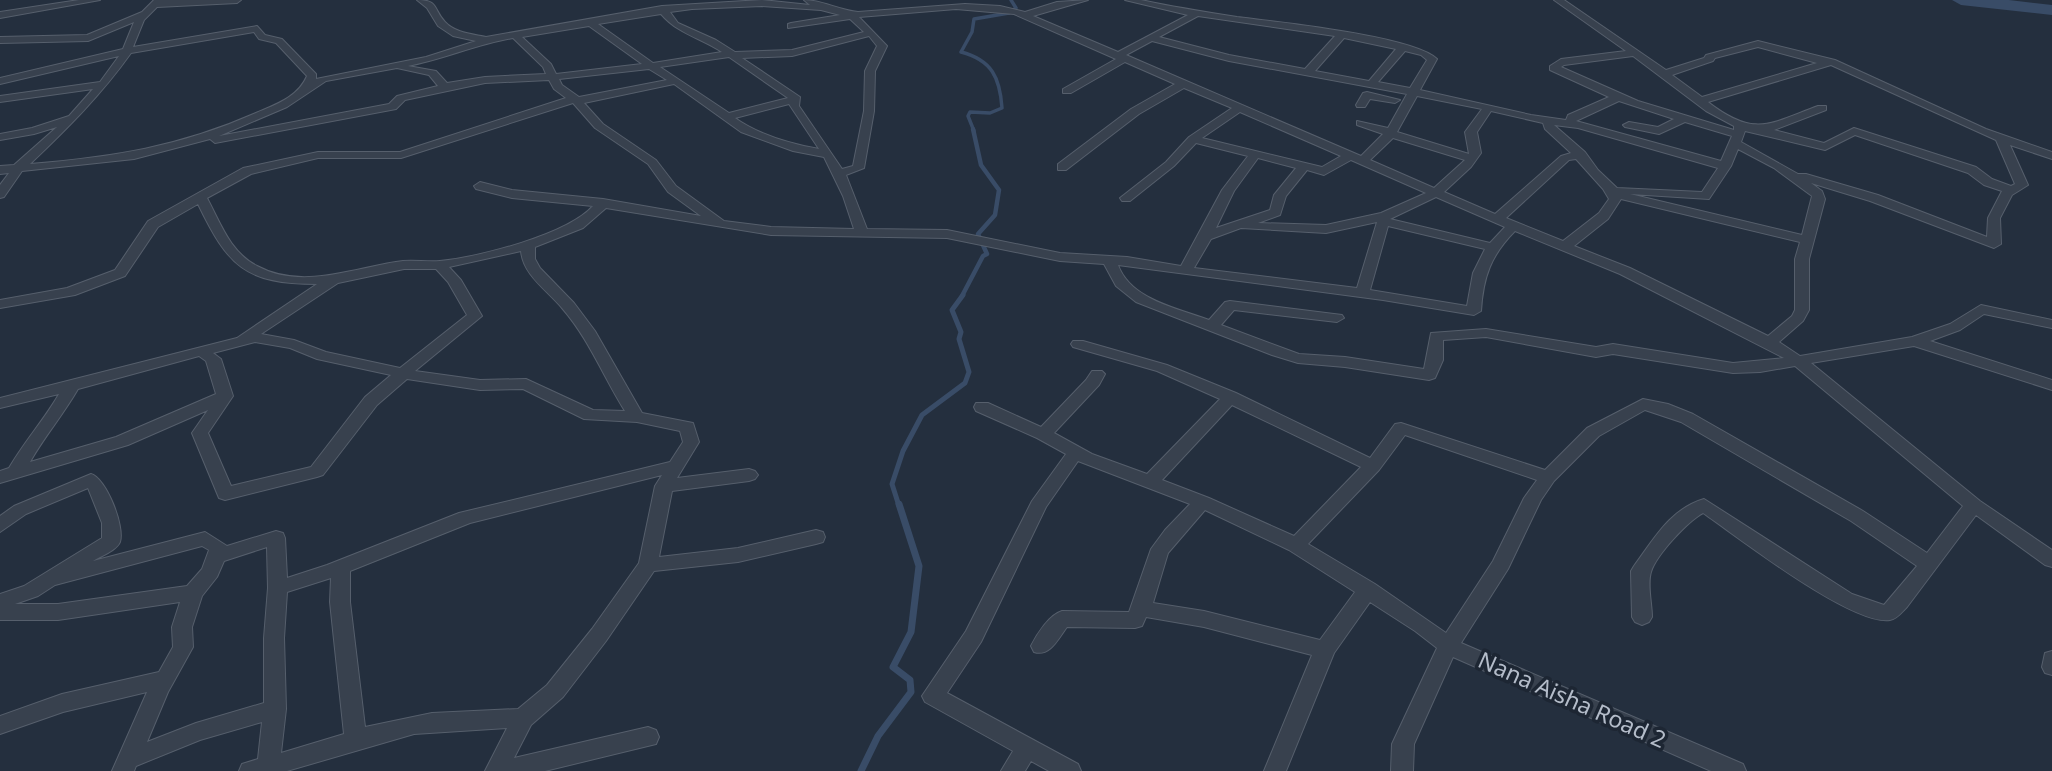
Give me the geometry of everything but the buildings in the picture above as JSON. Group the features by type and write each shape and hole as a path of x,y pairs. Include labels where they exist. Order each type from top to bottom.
{"street":[{"path":"0,15 96,0"},
{"path":"0,194 18,168 73,118 103,85 127,51 141,19 157,2 237,0"},
{"path":"421,0 430,6 441,24 456,34 486,40"},
{"path":"808,0 822,8"},
{"path":"908,0 926,9"},
{"path":"985,10 990,0"},
{"path":"791,26 852,16 950,7 1016,12 1084,0"},
{"path":"1129,0 1194,15 1233,18 1403,47 1424,52 1432,59 1390,134 1358,158 1324,171 1193,139"},
{"path":"1558,0 1664,74 1704,104 1738,135 1818,194 1819,199 1802,260 1802,310 1798,318 1769,343"},
{"path":"308,86 343,75 461,51 486,40 662,9 762,3 822,8 852,16 882,46 870,71 869,111 858,168 838,174"},
{"path":"662,9 675,25 713,42 796,99"},
{"path":"1016,12 1497,219 1625,271 1769,343 1800,362 1974,505 2052,560"},
{"path":"0,40 88,38 147,13"},
{"path":"1067,92 1150,38 1194,15"},
{"path":"590,22 624,49 676,81 744,130 797,149 826,154"},
{"path":"0,81 127,51 257,29 262,37 279,41 312,76 300,96 282,106 176,147"},
{"path":"0,170 102,159 319,122 392,107 401,98 485,80 553,77 732,54 792,53 871,33"},
{"path":"1308,72 1341,35"},
{"path":"516,36 547,66 558,87 576,100 599,126 652,162 672,189 720,223"},
{"path":"1150,38 1229,58 1371,84 1410,97"},
{"path":"0,53 34,39"},
{"path":"1664,74 1710,57 1758,44 1828,63"},
{"path":"1371,84 1403,47"},
{"path":"1634,53 1561,62 1554,68 1618,96 1738,135 1763,130 1822,108"},
{"path":"1629,125 1659,131 1704,104 1832,62 2002,140 2052,156"},
{"path":"396,66 408,71 432,73 445,87"},
{"path":"0,304 70,292 120,272 153,224 247,172 318,155 401,155 576,100 676,81"},
{"path":"1062,167 1126,115 1183,84"},
{"path":"0,99 103,85"},
{"path":"1361,104 1367,95 1410,97 1489,107 1570,124 1725,166"},
{"path":"1570,124 1572,117 1618,96"},
{"path":"726,117 796,99"},
{"path":"796,99 794,106 852,197 860,232"},
{"path":"1126,198 1170,164 1193,139 1241,107"},
{"path":"1236,226 1326,229 1384,219 1437,192 1472,158 1475,153 1471,132 1489,107"},
{"path":"0,137 34,131 73,118"},
{"path":"1548,121 1549,127 1581,154 1596,178 1615,199 1604,216 1565,246"},
{"path":"1361,123 1472,158"},
{"path":"1763,130 1825,147 1854,131 1972,170 1988,182 2011,190"},
{"path":"1609,190 1705,196 1725,166 1738,135"},
{"path":"1789,173 1874,198 1994,244 1994,218 2011,190 2022,185 2002,140"},
{"path":"1185,271 1206,236 1227,190 1256,153"},
{"path":"1497,219 1565,158 1581,154"},
{"path":"1206,236 1276,212 1280,195 1305,165"},
{"path":"1818,194 1828,184"},
{"path":"480,186 512,194 603,203 771,231 947,234 1060,257 1110,260 1474,311 1475,279 1491,247 1514,225"},
{"path":"1609,190 1637,200 1807,240"},
{"path":"201,198 230,251 259,274 295,282 333,280 404,265 440,265 491,253 528,251 575,229 593,216 603,203"},
{"path":"1384,219 1491,247"},
{"path":"1362,294 1384,219"},
{"path":"528,251 536,276 552,289 579,320 637,417"},
{"path":"1110,260 1115,277 1122,288 1141,299 1213,325 1245,340 1298,358 1429,375 1435,360 1436,335 1486,334 1597,352 1613,349 1733,368 1800,362 1915,341 1955,327 1981,309 2052,324"},
{"path":"225,396 200,433 225,494 317,471 371,401 403,372 475,316 454,280 440,265"},
{"path":"239,342 333,280"},
{"path":"1213,325 1230,305 1336,318"},
{"path":"0,403 255,338 294,345 322,356 403,372 480,385 526,384 590,415 637,417 687,427 691,442 664,486 648,565 599,635 555,691 523,718 496,771"},
{"path":"1915,341 2052,385"},
{"path":"1078,344 1162,368 1230,397 1373,466"},
{"path":"201,351 213,359 225,396"},
{"path":"1043,434 1093,382 1097,374"},
{"path":"8,475 54,416 72,386"},
{"path":"8,475 122,441 225,396"},
{"path":"1150,482 1230,397"},
{"path":"1402,771 1403,744 1448,646 1501,564 1533,498 1548,477 1593,432 1643,404 1687,418 1857,516 1927,563"},
{"name":"Nana Aisha Road 2","path":"982,407 1076,452 1203,502 1296,545 1368,589 1448,646 1735,771"},
{"path":"1296,545 1373,466 1401,428 1548,477"},
{"path":"1070,771 933,696 974,636 1038,505 1076,452"},
{"path":"334,570 465,518 676,466"},
{"path":"664,486 749,475"},
{"path":"0,525 20,510 91,480 111,523 111,541 31,591 0,602"},
{"path":"1041,646 1062,619 1135,620 1142,609 1157,555 1179,526 1203,502"},
{"path":"1642,617 1641,571 1673,526 1686,514 1704,506 1845,599 1870,610 1888,613 1900,602 1927,563 1974,505"},
{"path":"648,565 738,555 816,537"},
{"path":"215,556 276,538 278,589 274,638 275,709 259,769"},
{"path":"48,580 205,540 219,548 210,572 193,593 182,627 183,648 142,723 126,765"},
{"path":"278,589 341,568 340,602 351,673 356,740"},
{"path":"1275,771 1325,649 1368,589"},
{"path":"0,612 58,612 193,593"},
{"path":"1142,609 1204,619 1296,644 1325,649"},
{"path":"2052,659 2052,667"},
{"path":"0,725 62,703 163,680 163,685"},
{"path":"126,765 196,732 275,709"},
{"path":"259,769 381,732 453,719 523,718"},
{"path":"503,771 648,737"},
{"path":"1012,771 1027,748"}],"waterway":[{"path":"974,131 968,116 970,112 990,113 1002,108 1001,97 996,79 987,65 972,55 961,52 972,32 974,19 1009,13 1016,8 1011,0"},
{"path":"1961,0 2052,10"},
{"path":"962,296 983,256 987,254 978,234 995,215 999,190 981,165 973,129"},
{"path":"899,506 892,484 903,451 922,415 965,383 969,372 959,339 961,332 952,310 963,295"},
{"path":"861,771 878,736 911,692 910,680 893,667 911,632 919,566 899,504"}]}
